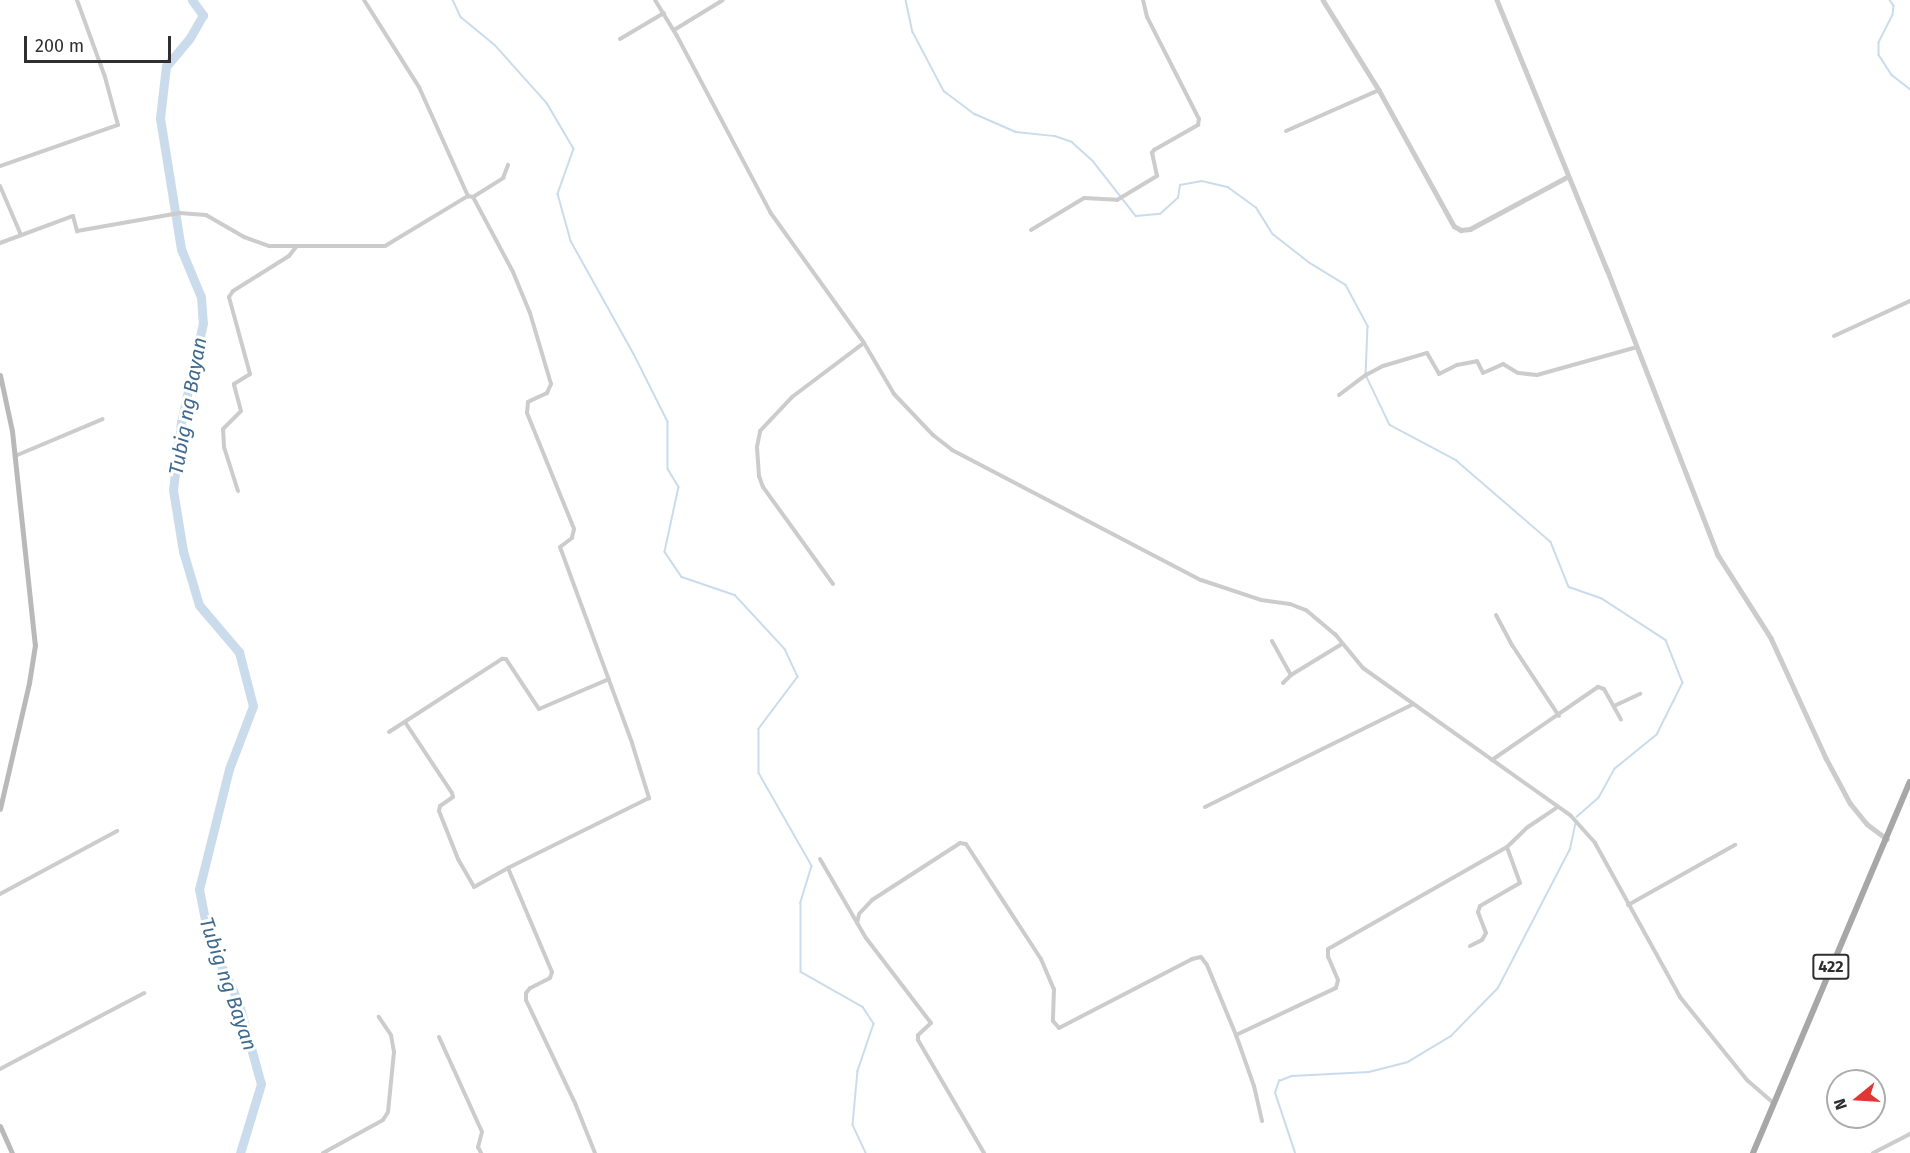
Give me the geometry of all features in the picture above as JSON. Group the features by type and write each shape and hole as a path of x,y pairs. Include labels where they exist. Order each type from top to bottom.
{"main road":[{"path":"0,375 9,411 15,456 34,645 29,683 0,809"},
{"name":"422","path":"1753,1153 1910,782"},
{"path":"0,1126 12,1153"}],"street":[{"path":"0,166 118,125 105,77 77,0"},
{"path":"364,0 419,87 471,197 513,272 530,313 551,384 547,393 528,402 527,412 574,529 572,538 560,547 609,679 649,798 474,887 458,860 439,811 440,806 453,798 452,793 405,722"},
{"path":"656,0 770,212 864,343 894,394 944,445 1202,580 1261,600 1290,604 1306,610 1335,634 1363,668 1571,816 1595,843 1680,997 1747,1080 1773,1103"},
{"path":"674,30 723,0"},
{"path":"1031,230 1084,198 1117,200 1157,176 1152,153 1154,150 1198,124 1199,119 1194,108 1147,17 1143,0"},
{"path":"1323,0 1379,90 1454,226 1461,230 1470,229 1567,177"},
{"path":"1497,0 1718,555 1771,638 1826,758 1850,803 1867,824 1887,839"},
{"path":"620,39 664,14"},
{"path":"1286,131 1379,90"},
{"path":"0,243 73,216 77,231 179,213 206,215 244,237 269,246 385,246 503,178 508,165"},
{"path":"0,186 21,235"},
{"path":"238,491 224,447 223,429 241,411 233,390 234,384 250,374 229,297 233,291 290,256 296,246"},
{"path":"1833,336 1910,301"},
{"path":"833,584 763,487 759,476 760,431 792,397 864,343"},
{"path":"1339,395 1366,375 1383,366 1427,353 1439,374 1469,361 1477,362 1483,373 1503,364 1518,373 1537,375 1637,347"},
{"path":"0,414 9,411"},
{"path":"15,456 103,419"},
{"path":"1496,615 1512,645 1559,716"},
{"path":"1272,641 1291,675"},
{"path":"1283,683 1291,675 1342,644"},
{"path":"389,732 502,659 506,659 539,709 609,679"},
{"path":"1492,760 1598,687 1604,689 1621,720"},
{"path":"1614,706 1640,694"},
{"path":"1205,807 1413,704"},
{"path":"1236,1035 1336,988 1338,980 1327,953 1332,946 1507,847 1528,827 1558,807"},
{"path":"0,894 117,831"},
{"path":"857,923 859,914 872,900 898,881 955,846 966,844 1041,959 1054,989 1053,1021 1059,1028 1192,959 1201,957 1208,965 1236,1035 1254,1086 1263,1121"},
{"path":"1628,905 1736,844"},
{"path":"1470,946 1482,940 1486,933 1478,912 1480,906 1520,883 1507,847"},
{"path":"820,859 857,923 931,1023 918,1035 918,1040 984,1153"},
{"path":"508,868 552,972 550,978 530,988 526,993 526,1000 575,1103 595,1153"},
{"path":"0,1069 144,993"},
{"path":"323,1153 383,1120 388,1112 394,1052 392,1035 379,1017"},
{"path":"439,1037 450,1055 482,1132 478,1147 481,1153"},
{"path":"1873,1153 1910,1134"}],"waterway":[{"name":"Tubig ng Bayan","path":"192,0 203,15 189,39 166,66 160,118 181,249 201,297 203,323 181,422 173,490 183,551 199,605 239,652 253,706 229,769 199,889 209,940 238,1001 261,1084 240,1153"},
{"path":"453,0 461,17 495,45 547,103 574,149 558,194 571,241 634,354 668,422 668,469 679,487 665,552 682,577 735,595 785,649 798,677 759,729 759,773 812,866 801,903 801,972 863,1007 874,1024 858,1071 853,1125 866,1153"},
{"path":"906,0 913,32 944,91 975,114 1016,132 1055,136 1072,142 1093,161 1136,216 1160,214 1178,198 1180,185 1202,181 1228,187 1256,207 1273,234 1310,263 1346,285 1368,326 1366,375 1390,425 1456,460 1551,542 1569,587 1601,598 1666,640 1683,683 1657,735 1615,769 1599,798 1577,817"},
{"path":"1890,0 1894,6 1893,15 1879,43 1879,55 1892,75 1910,89"},
{"path":"1295,1153 1275,1093 1279,1081 1292,1076 1369,1072 1408,1062 1451,1036 1498,988 1570,849 1575,825"}]}
